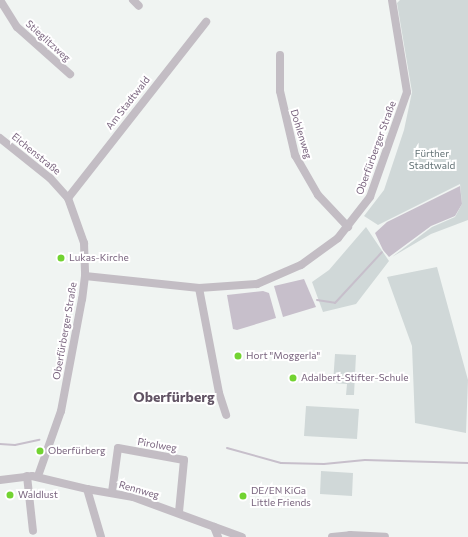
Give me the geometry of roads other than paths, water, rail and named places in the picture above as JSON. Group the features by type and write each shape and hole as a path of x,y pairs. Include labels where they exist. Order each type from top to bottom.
{"street":[{"name":"Stieglitzweg","path":"0,0 17,27 70,74"},
{"name":"Oberfürberger Straße","path":"38,476 60,411 85,276 199,288 241,286 273,279 321,252 348,227 370,197 407,92 392,0"},
{"name":"Am Stadtwald","path":"68,198 206,22"},
{"name":"Dohlenweg","path":"280,55 280,91 295,155 318,195 348,227"},
{"name":"Eichenstraße","path":"0,138 50,178 68,198 84,243 85,276"},
{"path":"199,288 219,393 226,415"},
{"name":"Pirolweg","path":"112,492 118,448 184,460 179,512"},
{"path":"27,476 33,531"},
{"name":"Rennweg","path":"0,480 38,476 87,489 112,492 179,512 242,537"},
{"path":"87,489 101,537"},
{"path":"214,527 218,537"},
{"path":"332,537 385,537"}],"waterway":[{"path":"317,300 335,303 382,252"},
{"path":"0,444 15,445 39,440"},
{"path":"227,448 281,463 324,464 365,460 468,463"}],"place":[{"name":"Lukas-Kirche","path":"61,258"},
{"name":"Hort \"Moggerla\"","path":"238,356"},
{"name":"Adalbert-Stifter-Schule","path":"293,378"},
{"name":"Oberfürberg","path":"40,451"},
{"name":"Waldlust","path":"10,495"},
{"name":"DE/EN KiGa Little Friends","path":"243,496"}],"district":[{"name":"Oberfürberg","path":"174,397"}],"park label":[{"name":"Fürther Stadtwald","path":"432,158"}]}
